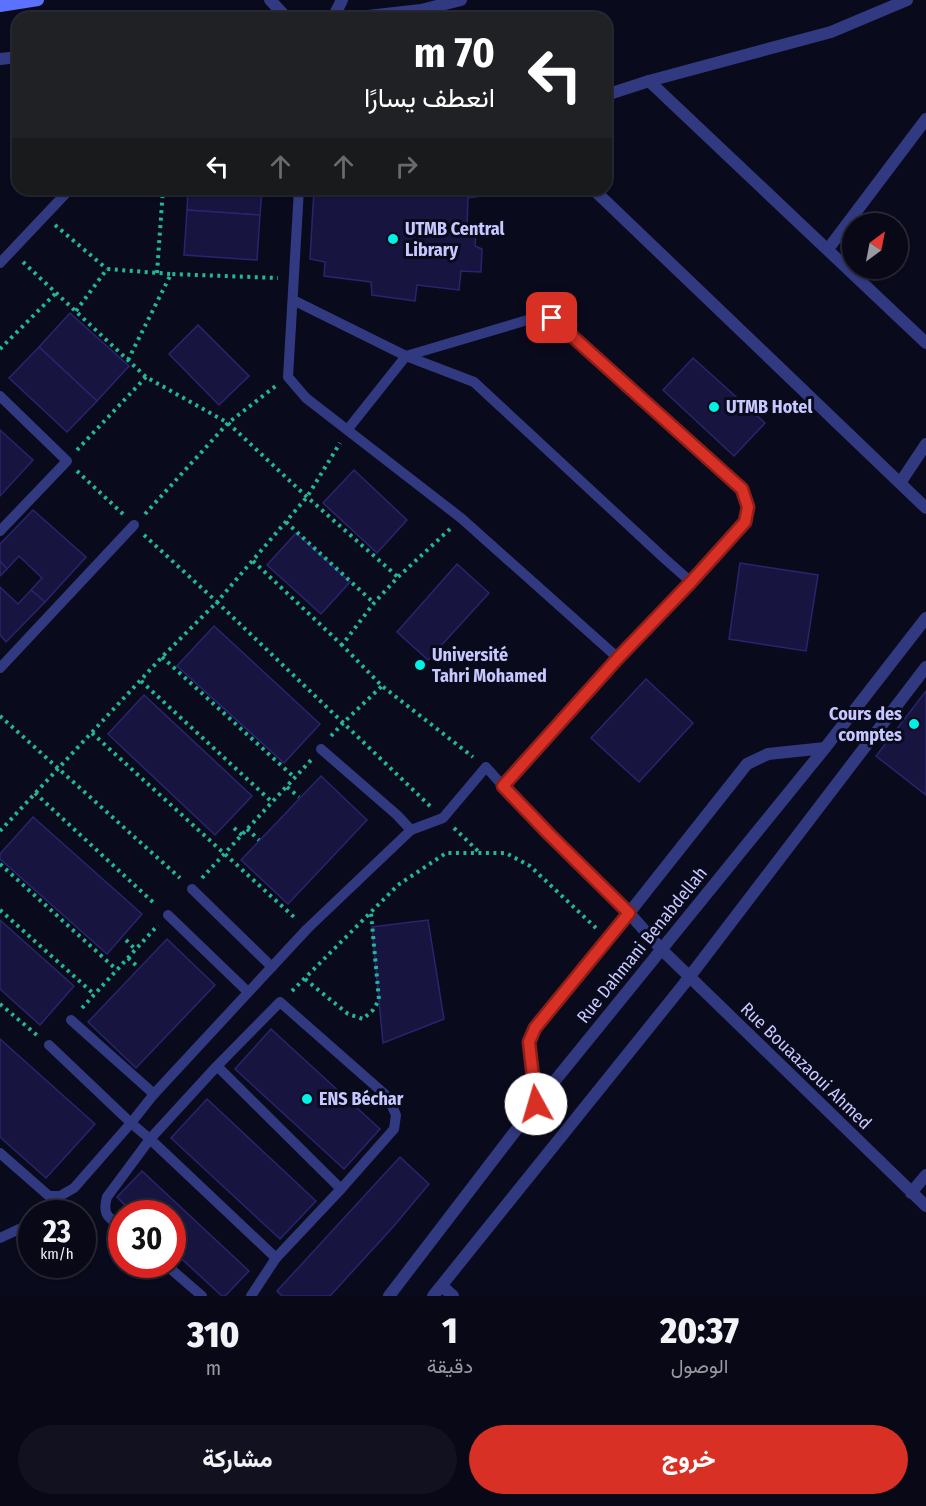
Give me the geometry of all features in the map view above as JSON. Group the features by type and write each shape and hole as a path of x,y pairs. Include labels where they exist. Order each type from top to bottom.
{"main road":[{"path":"0,6 38,0"}],"street":[{"path":"270,0 281,12"},
{"path":"430,12 461,0"},
{"path":"612,94 649,81 831,32 908,0"},
{"path":"649,81 926,343"},
{"path":"828,249 926,119"},
{"path":"599,195 926,507"},
{"path":"900,483 926,444"},
{"name":"Rue Dahmani Benabdellah","path":"389,1296 536,1104 825,748 926,618"},
{"path":"433,1296 688,977 926,667"},
{"path":"536,1104 529,1042 535,1028 747,764 768,754 825,748"},
{"name":"Rue Bouaazaoui Ahmed","path":"629,913 688,977 926,1206"},
{"path":"911,1193 926,1175"},
{"path":"441,1286 453,1296"}],"lane":[{"path":"0,263 64,195"},
{"path":"299,195 288,377 306,398 461,518 618,658"},
{"path":"293,300 406,357 474,382 691,582"},
{"path":"348,429 406,357 541,316 552,318 742,489 748,507 745,522 503,786"},
{"path":"0,396 67,461 0,531"},
{"path":"0,668 134,525"},
{"path":"321,749 411,830"},
{"path":"0,1154 49,1196 60,1196 74,1188 131,1124 154,1094 307,929 411,830 442,818 486,768 629,913"},
{"path":"192,889 272,967"},
{"path":"164,912 248,992"},
{"path":"108,1216 104,1208 107,1197 150,1139 280,1002 388,1096 396,1115 394,1129 276,1258 251,1296"},
{"path":"71,1020 154,1094"},
{"path":"49,1045 276,1258"},
{"path":"217,1066 340,1189"},
{"path":"0,1238 18,1230"},
{"path":"181,1278 202,1296"}],"path":[{"path":"157,273 163,195"},
{"path":"45,216 107,269 171,274 293,278"},
{"path":"11,251 146,377 228,423 307,497 398,577"},
{"path":"75,311 107,269"},
{"path":"128,360 171,274"},
{"path":"0,349 56,293"},
{"path":"146,377 67,461 479,852"},
{"path":"134,525 228,423 288,377"},
{"path":"0,831 253,561 307,497 348,429"},
{"path":"342,645 374,603 398,577 461,518"},
{"path":"286,522 374,603"},
{"path":"253,561 382,686 486,768"},
{"path":"162,657 295,778"},
{"path":"141,681 272,802"},
{"path":"344,722 382,686"},
{"path":"0,716 192,889"},
{"path":"92,733 307,929"},
{"path":"287,787 299,797"},
{"path":"35,793 164,912"},
{"path":"234,828 242,835"},
{"path":"247,829 259,840"},
{"path":"280,1002 398,885 446,854 506,853 530,867 607,938"},
{"path":"0,864 117,970"},
{"path":"0,910 95,995"},
{"path":"305,979 348,1014 363,1019 374,1010 379,1000 371,913"},
{"path":"126,940 136,950"},
{"path":"128,958 137,966"},
{"path":"0,1004 49,1045"}],"building":[{"path":"188,195 262,195 260,215 187,210"},
{"name":"UTMB Central Library","path":"314,195 489,195 468,198 467,228 476,232 475,246 482,249 481,272 461,271 459,290 417,285 415,301 372,295 371,282 324,276 325,262 310,259"},
{"path":"187,210 260,215 257,260 184,255"},
{"path":"70,313 129,366 97,401 39,347"},
{"path":"198,325 249,376 219,405 169,354"},
{"path":"39,347 97,401 67,432 9,378"},
{"name":"UTMB Hotel","path":"693,358 765,423 734,456 663,390"},
{"path":"0,430 33,460 0,496"},
{"path":"354,470 407,520 377,553 323,503"},
{"path":"33,510 86,557 45,602 31,590 42,578 19,556 7,569 0,561 0,544"},
{"path":"296,533 350,582 321,614 267,565"},
{"path":"0,561 7,569 0,576"},
{"path":"740,563 818,575 806,651 729,639"},
{"path":"457,564 489,593 428,660 397,632"},
{"path":"0,587 18,604 31,590 45,602 6,642 0,635"},
{"path":"214,626 320,724 284,763 177,666"},
{"path":"646,679 693,723 639,782 591,738"},
{"name":"Cours des comptes","path":"926,691 926,795 876,756"},
{"path":"144,695 252,796 215,835 108,734"},
{"path":"321,776 367,820 288,904 241,860"},
{"path":"33,817 142,914 107,954 0,859 0,854"},
{"path":"0,920 74,986 40,1025 0,989"},
{"path":"428,920 444,1019 383,1043 372,927"},
{"path":"167,939 215,985 136,1068 88,1022"},
{"name":"ENS Béchar","path":"271,1029 380,1129 344,1169 235,1069"},
{"path":"0,1039 95,1124 46,1178 0,1137"},
{"path":"207,1099 316,1201 280,1239 171,1138"},
{"path":"400,1157 429,1184 393,1227 330,1296 282,1296 277,1291"},
{"path":"142,1171 173,1200 120,1200 117,1197"},
{"path":"186,1212 249,1271 225,1296 222,1296 186,1263"}],"place":[{"name":"UTMB Central Library","path":"393,239"},
{"name":"UTMB Hotel","path":"714,407"},
{"name":"Université Tahri Mohamed","path":"420,665"},
{"name":"Cours des comptes","path":"914,724"},
{"name":"ENS Béchar","path":"307,1099"}],"route":[{"path":"536,1104 529,1042 535,1028 629,913 503,786 745,522 748,507 742,489 552,318"}]}
